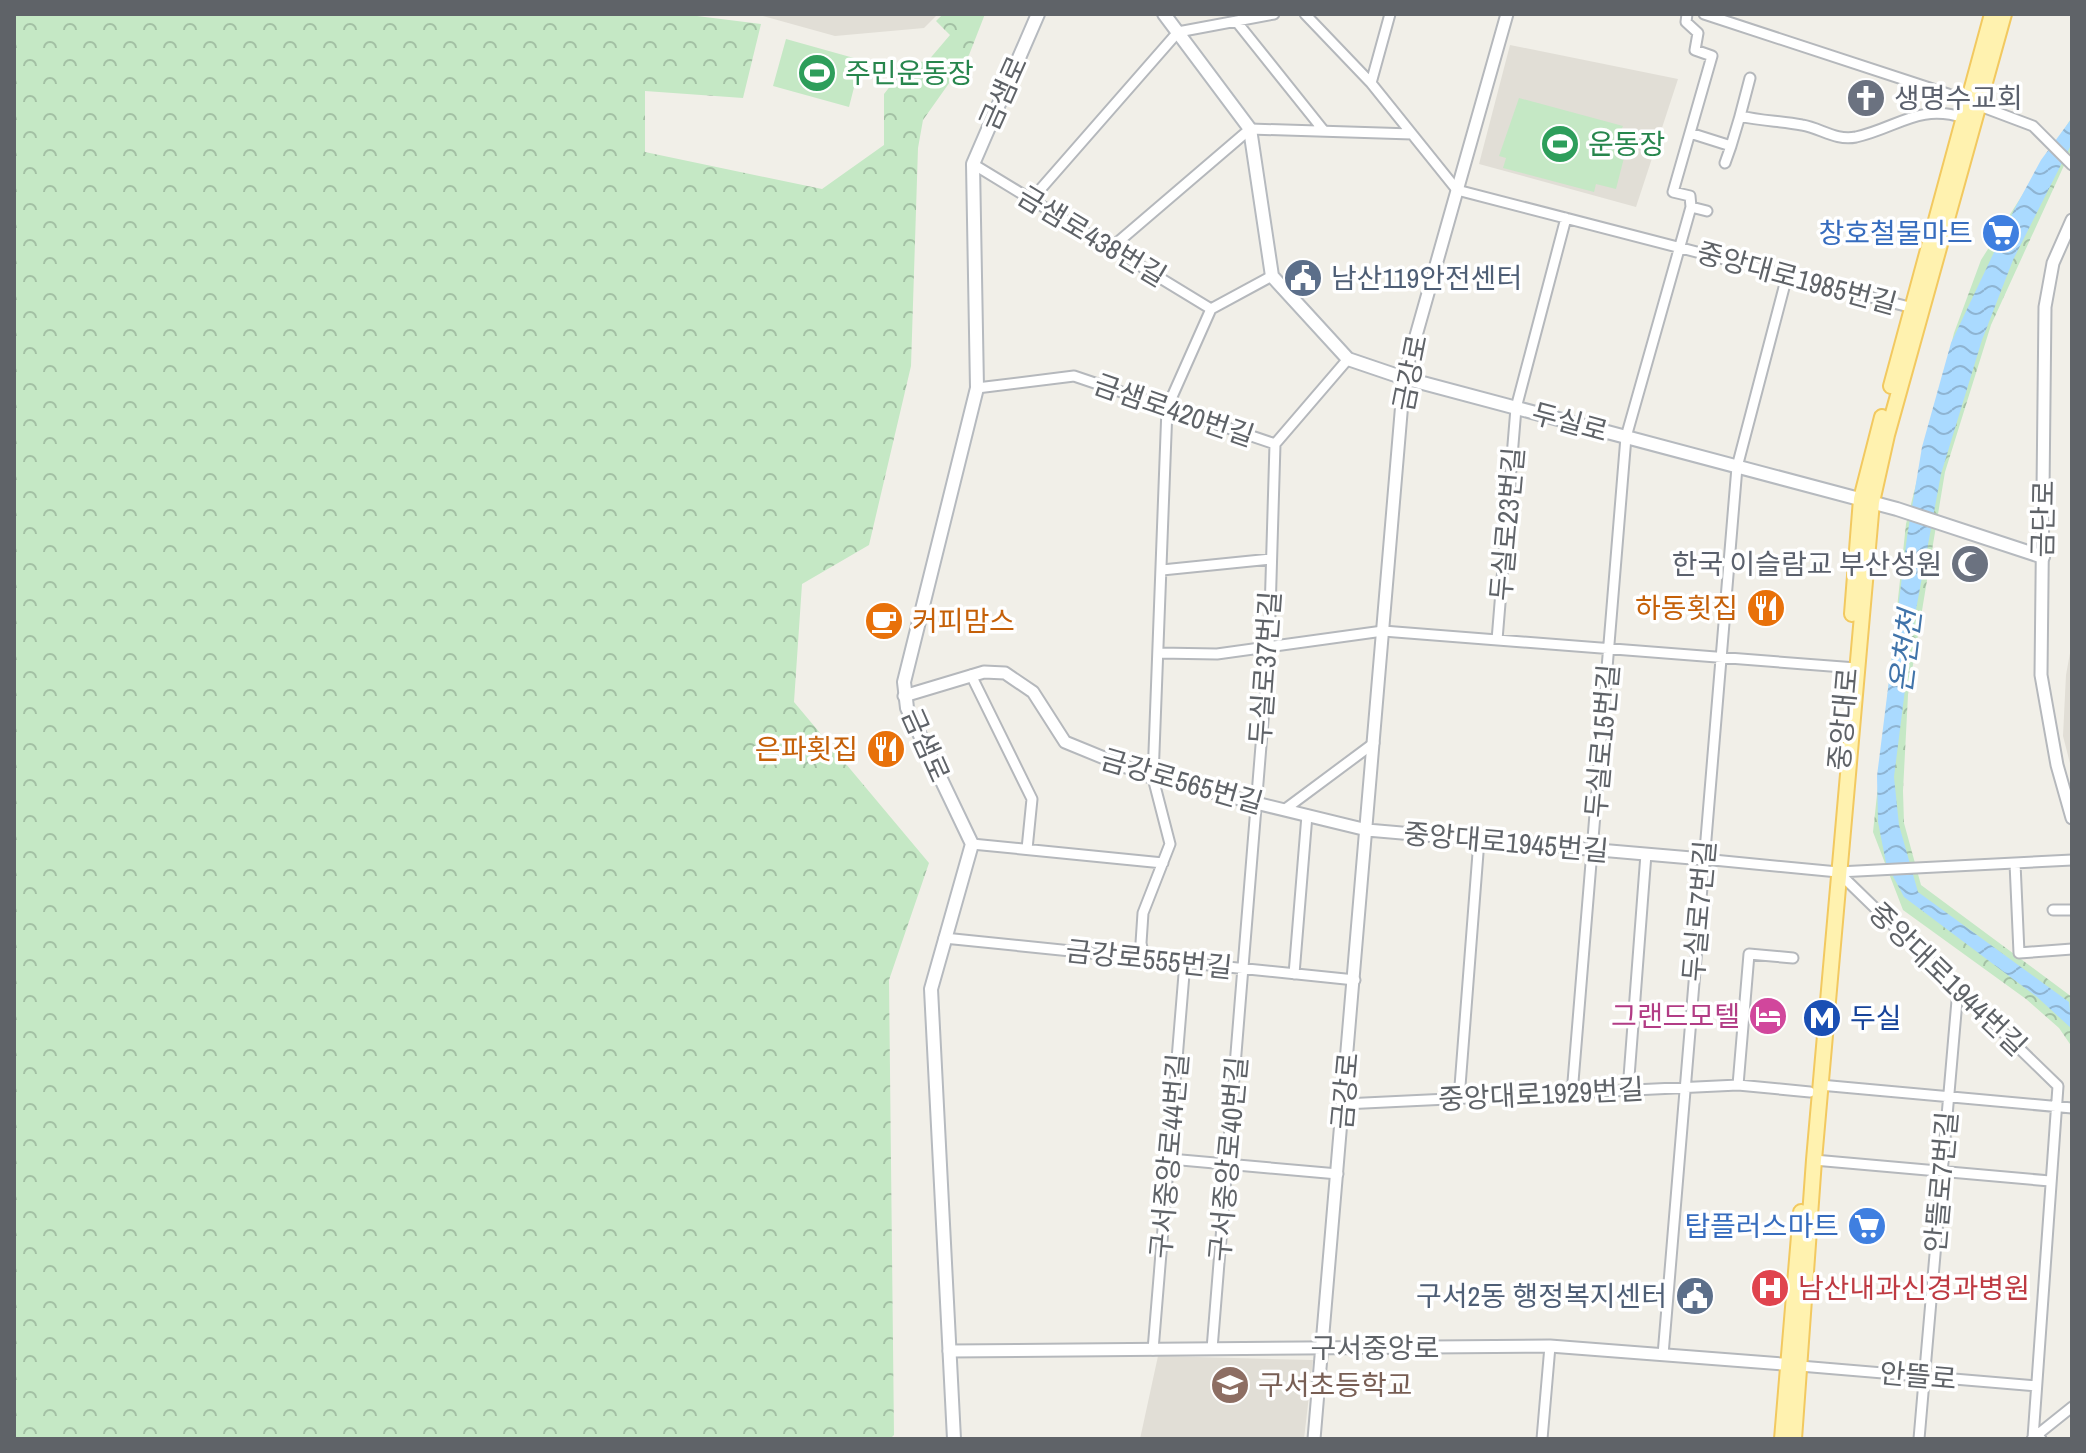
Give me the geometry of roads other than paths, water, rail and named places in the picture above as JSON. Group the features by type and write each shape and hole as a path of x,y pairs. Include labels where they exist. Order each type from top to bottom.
{"main road":[{"name":"금샘로","path":"972,844 904,696 914,638 977,388 973,164 1038,14"},
{"path":"1164,14 1250,129 1272,276"},
{"name":"중앙대로","path":"1866,501 1887,435 1995,15"},
{"name":"중앙대로","path":"1794,1439 1794,1365 1815,1089 1866,501 1964,118 1973,104"},
{"name":"두실로","path":"1272,276 1348,359 1404,378 1897,509 2043,557"},
{"path":"954,1439 931,1004 934,971 972,844"},
{"name":"중앙대로","path":"1782,1439 1794,1365 1814,1160 1815,1089"}],"street":[{"path":"1031,200 1178,32 1274,14"},
{"path":"1305,14 1371,83 1457,190"},
{"path":"1371,83 1390,14"},
{"name":"금강로","path":"1314,1439 1404,378 1507,14"},
{"path":"1687,14 1686,22 1698,33 1695,50 1712,56 1690,133 1731,146"},
{"path":"1704,14 2033,126 2068,161"},
{"path":"1236,21 1324,131"},
{"path":"1725,163 1750,78"},
{"path":"1740,116 1767,123 1805,125 1821,134 1841,138 1941,110 1964,118"},
{"path":"1111,248 1250,129 1412,134"},
{"name":"중앙대로1985번길","path":"1680,248 1691,207 1690,196 1673,192 1690,133"},
{"name":"금샘로438번길","path":"973,164 1211,309"},
{"name":"중앙대로1985번길","path":"1457,190 1913,308"},
{"path":"1691,207 1707,211"},
{"name":"두실로23번길","path":"1497,640 1516,408 1566,218"},
{"name":"금단로","path":"2072,220 2053,263 2045,307 2041,675 2057,765 2072,818"},
{"name":"두실로15번길","path":"1572,1094 1626,437 1680,248"},
{"path":"1144,958 1141,943 1143,913 1169,850 1168,831 1153,778 1167,408 1211,309 1272,276"},
{"name":"두실로7번길","path":"1663,1355 1737,467 1787,276"},
{"path":"1275,444 1348,359"},
{"name":"금샘로420번길","path":"977,388 1074,376 1275,444"},
{"name":"두실로37번길","path":"1243,968 1269,647 1275,444"},
{"name":"두실로37번길","path":"1162,570 1271,559"},
{"path":"1159,653 1217,654 1383,631 1852,668"},
{"name":"금강로565번길","path":"904,696 971,675 1005,673 1033,692 1065,742 1153,778 1367,830"},
{"path":"971,675 1032,799 1027,849"},
{"path":"1284,810 1374,743"},
{"path":"1294,974 1307,815"},
{"name":"중앙대로1945번길","path":"1367,830 1833,871 2072,860"},
{"path":"1459,1099 1479,840"},
{"path":"972,844 1163,863"},
{"name":"중앙대로1945번길","path":"1628,1090 1646,854"},
{"path":"2015,863 2019,953 2072,949"},
{"name":"중앙대로1944번길","path":"1833,871 2058,1086 2057,1107"},
{"path":"2053,910 2072,910"},
{"name":"금강로555번길","path":"944,938 1355,980"},
{"path":"1738,1085 1749,954 1793,958"},
{"name":"구서중앙로44번길","path":"1153,1350 1185,962"},
{"name":"구서중앙로40번길","path":"1212,1349 1243,968"},
{"name":"안뜰로7번길","path":"1919,1439 1958,989"},
{"name":"중앙대로1929번길","path":"1344,1104 1738,1085 1948,1097 2072,1108"},
{"path":"2035,1439 2036,1386 2057,1107"},
{"path":"1170,1159 1338,1174"},
{"path":"1814,1160 2050,1181"},
{"path":"1542,1439 1550,1346"},
{"name":"구서중앙로","path":"949,1351 1550,1346 1794,1365"},
{"name":"안뜰로","path":"1794,1365 2036,1386"},
{"path":"2035,1439 2072,1407"}],"water":[{"name":"온천천","path":"2072,118 2072,143 2013,260 1982,340 1941,474 1913,626 1894,777 1899,825 1918,892 2069,1002 2072,1029 2037,997 1904,897 1886,863 1878,822 1877,776 1907,537 1922,447 1951,343 2015,208 2041,160"}],"place":[{"name":"주민운동장","path":"817,73"},
{"name":"생명수교회","path":"1866,98"},
{"name":"운동장","path":"1560,144"},
{"name":"창호철물마트","path":"2001,233"},
{"name":"남산119안전센터","path":"1303,278"},
{"name":"한국 이슬람교 부산성원","path":"1970,564"},
{"name":"하동횟집","path":"1766,608"},
{"name":"커피맘스","path":"884,621"},
{"name":"은파횟집","path":"886,749"},
{"name":"그랜드모텔","path":"1768,1016"},
{"name":"두실","path":"1822,1018"},
{"name":"탑플러스마트","path":"1867,1226"},
{"name":"남산내과신경과병원","path":"1770,1288"},
{"name":"구서2동 행정복지센터","path":"1695,1296"},
{"name":"구서초등학교","path":"1230,1385"}]}
